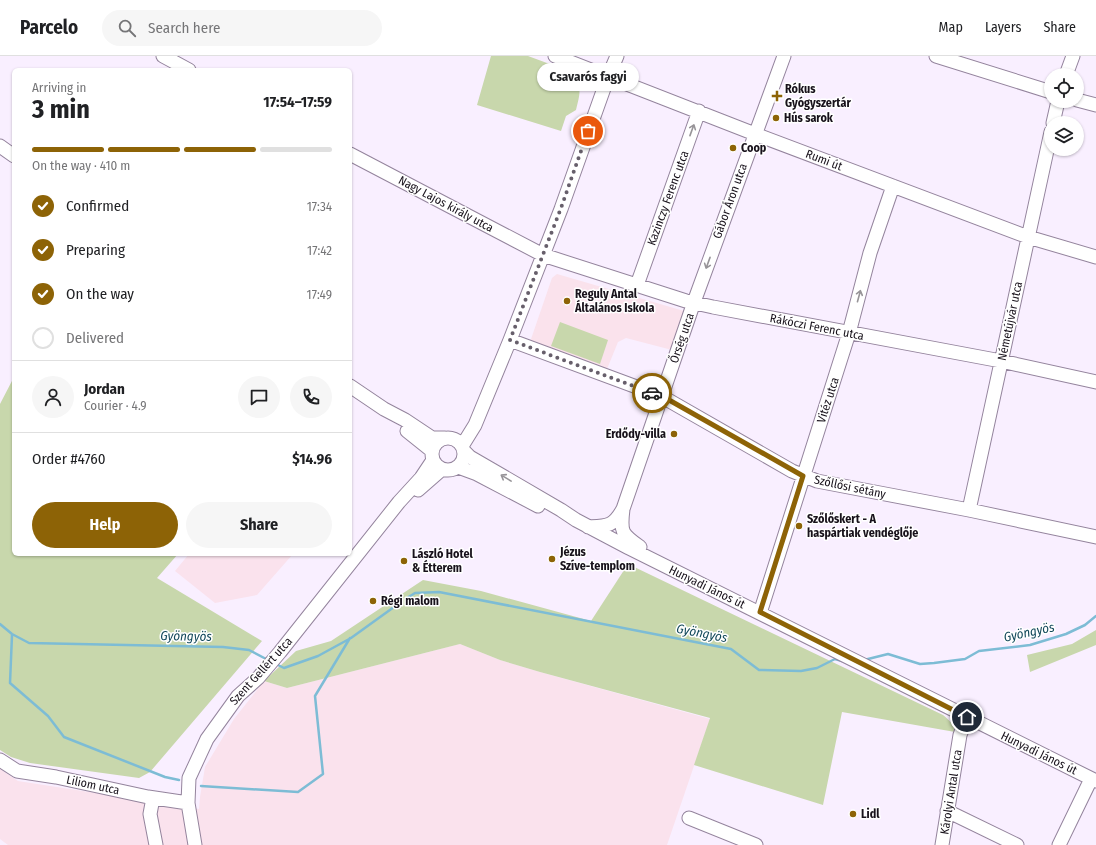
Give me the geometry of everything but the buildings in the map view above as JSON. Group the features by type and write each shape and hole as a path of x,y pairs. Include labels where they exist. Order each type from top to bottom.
{"street":[{"path":"163,56 186,68"},
{"name":"Rumi út","path":"555,56 699,111 754,134 1028,237 1096,257"},
{"path":"384,409 436,460 449,470 458,467 463,460 463,449 475,425 510,340 617,56"},
{"name":"Gábor Áron utca","path":"694,302 754,134 784,56"},
{"path":"1069,68 1073,56"},
{"path":"940,57 1044,90"},
{"path":"1084,102 1096,105"},
{"name":"Kazinczy Ferenc utca","path":"637,286 699,111"},
{"path":"0,146 12,155"},
{"name":"Nagy Lajos király utca","path":"352,155 543,255"},
{"name":"Németújvár utca","path":"969,510 1046,156"},
{"name":"Vitéz utca","path":"760,612 849,333 870,253 893,186"},
{"name":"Rákóczi Ferenc utca","path":"543,255 637,286 694,302 1001,361 1096,382"},
{"name":"Őrség utca","path":"647,557 640,547 628,539 622,531 623,509 694,302"},
{"name":"Szőllősi sétány","path":"510,340 662,396 803,476 817,481 969,510 1096,537"},
{"path":"436,460 435,444 448,438 470,421 492,384"},
{"path":"352,387 432,438 448,438 458,440 463,449"},
{"name":"Hunyadi János út","path":"463,449 470,457 588,527 1094,780"},
{"name":"Szent Gellért utca","path":"194,845 188,803 190,778 207,739 238,696 258,678 280,652 399,502 436,460"},
{"name":"Hunyadi János út","path":"458,467 477,474 556,514 576,520"},
{"name":"Őrség utca","path":"588,527 601,526 614,522 623,509"},
{"name":"Károlyi Antal utca","path":"942,845 960,734 967,717"},
{"name":"Liliom utca","path":"0,760 17,771 56,777 153,798 188,803"},
{"path":"1059,845 1094,780"},
{"path":"153,798 150,814 156,845"},
{"path":"948,811 1017,845"},
{"path":"689,818 756,845"}],"shaded area":[{"path":"557,274 684,311 672,350 626,338 618,342 607,369 530,342 552,278"},
{"path":"187,556 291,556 257,595 215,603 175,571"},
{"path":"460,644 500,660 540,672 710,719 667,845 8,845 0,839 0,769 18,781 199,809 205,767 234,719 264,681 287,688"}],"green space":[{"path":"491,56 528,56 574,73 580,91 576,110 566,116 561,131 477,105"},
{"path":"560,322 608,340 600,364 551,346"},
{"path":"12,381 12,556 176,556 157,578 262,641 150,772 139,778 30,763 11,757 0,750 0,404"},
{"path":"628,564 943,715 952,724 955,732 842,712 823,805 694,765 710,718 540,672 500,660 460,644 287,688 264,681 296,651 331,641 423,580 481,591 591,621"},
{"path":"1096,630 1096,645 1030,672 1027,655 1072,644"}],"waterway":[{"name":"Gyöngyös","path":"407,598 415,593 439,592 731,649 759,670 801,671 817,668 835,659 842,661"},
{"name":"Gyöngyös","path":"276,664 284,668 318,656 351,638 394,607"},
{"name":"Gyöngyös","path":"864,660 888,654 920,664 965,659 979,651 1030,645 1066,634 1085,625 1096,616"},
{"name":"Gyöngyös","path":"0,624 12,634 29,643 223,647 249,650 268,660"},
{"name":"Gyöngyös","path":"12,635 10,683 48,716 64,737 165,777 179,780"},
{"name":"Gyöngyös","path":"201,786 298,792 323,774 315,696 350,638"}],"way so far":[{"path":"588,131 561,208 510,340 652,393"}],"place":[{"name":"Rókus Gyógyszertár","path":"777,96"},
{"name":"Hús sarok","path":"776,118"},
{"name":"Csavarós fagyi","path":"588,131"},
{"name":"Coop","path":"733,148"},
{"name":"Reguly Antal Általános Iskola","path":"567,301"},
{"name":"Erdődy-villa","path":"674,434"},
{"name":"Szőlőskert - A haspártiak vendéglője","path":"799,526"},
{"name":"Jézus Szíve-templom","path":"552,559"},
{"name":"László Hotel & Étterem","path":"404,561"},
{"name":"Régi malom","path":"373,601"},
{"name":"Lidl","path":"853,814"}],"route":[{"path":"652,393 662,396 803,476 760,612 967,717"}]}
